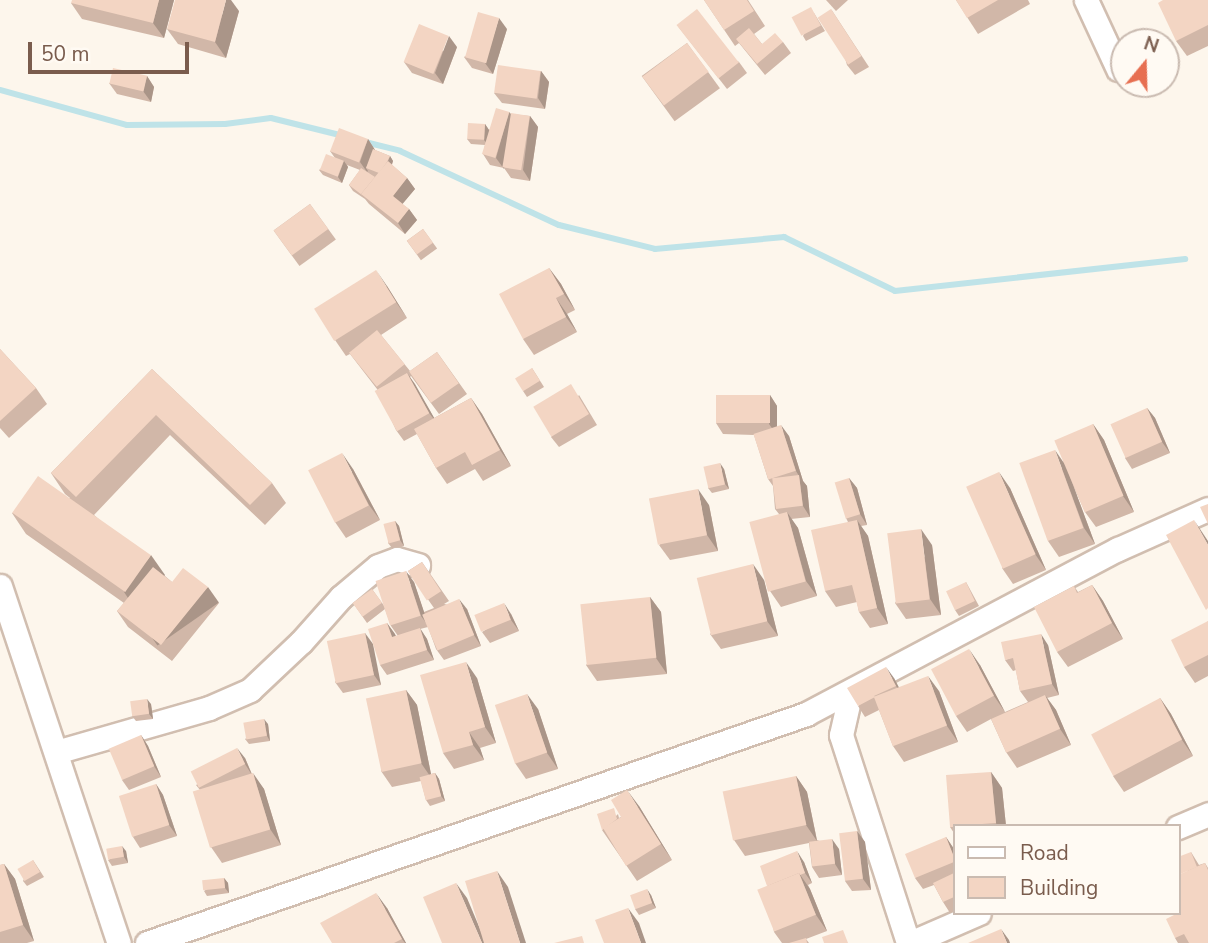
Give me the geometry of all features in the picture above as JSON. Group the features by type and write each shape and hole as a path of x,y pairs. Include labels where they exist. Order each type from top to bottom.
{"street":[{"path":"1086,0 1110,52"},
{"path":"148,943 806,714 1118,548 1208,509"},
{"path":"56,752 209,708 250,690 301,642 341,597 378,566 397,559 418,565"},
{"path":"0,586 118,943"},
{"path":"851,691 841,735 909,943 974,915"},
{"path":"806,714 841,735"},
{"path":"1180,826 1208,814"}],"building":[{"path":"72,0 159,0 153,23 71,3"},
{"path":"175,0 226,0 215,42 167,29"},
{"path":"704,0 747,0 754,11 724,30"},
{"path":"956,0 998,0 967,18"},
{"path":"1163,0 1208,0 1208,25 1180,39 1180,28 1170,28 1158,3"},
{"path":"811,7 821,26 801,36 792,17"},
{"path":"697,9 739,63 718,79 677,25"},
{"path":"831,9 861,56 848,65 818,18"},
{"path":"478,12 499,18 486,63 465,57"},
{"path":"419,24 449,36 433,74 404,62"},
{"path":"749,28 762,44 775,33 783,42 757,64 736,39"},
{"path":"687,43 709,72 664,105 642,77"},
{"path":"498,65 541,71 537,99 494,93"},
{"path":"113,68 147,76 144,91 109,84"},
{"path":"496,108 509,112 495,158 482,154"},
{"path":"511,113 530,116 521,170 502,167"},
{"path":"468,123 485,124 484,140 467,139"},
{"path":"339,128 368,139 359,162 330,151"},
{"path":"373,149 390,156 379,173 366,168"},
{"path":"326,154 344,161 338,177 320,170"},
{"path":"388,161 407,178 393,196 409,209 398,223 361,194"},
{"path":"361,168 375,177 362,195 349,185"},
{"path":"310,204 328,229 292,256 274,230"},
{"path":"423,229 433,243 417,255 407,241"},
{"path":"549,268 564,294 556,298 566,317 523,339 499,294"},
{"path":"376,270 396,302 334,341 314,309"},
{"path":"377,330 405,364 377,387 349,353"},
{"path":"0,349 36,388 0,421"},
{"path":"437,352 459,383 431,403 409,372"},
{"path":"532,368 540,381 523,391 515,379"},
{"path":"152,369 272,483 250,505 156,415 76,497 51,473"},
{"path":"407,373 429,413 397,431 375,391"},
{"path":"571,384 589,414 551,437 533,407"},
{"path":"716,395 770,395 770,423 716,423"},
{"path":"471,398 500,450 472,465 465,452 436,468 414,429"},
{"path":"1147,408 1162,442 1126,458 1110,424"},
{"path":"1093,424 1123,496 1085,512 1054,440"},
{"path":"781,425 796,471 768,480 753,434"},
{"path":"1055,450 1083,528 1048,541 1019,463"},
{"path":"342,453 369,506 335,523 308,470"},
{"path":"720,463 725,484 708,488 703,467"},
{"path":"999,472 1036,554 1003,569 966,487"},
{"path":"799,475 803,506 776,509 772,478"},
{"path":"38,476 151,555 125,592 12,513"},
{"path":"849,478 860,514 846,519 835,482"},
{"path":"698,489 707,535 658,545 649,499"},
{"path":"1208,504 1208,524 1200,507"},
{"path":"787,512 806,582 768,592 749,522"},
{"path":"857,520 877,608 859,612 852,585 825,591 811,530"},
{"path":"1194,520 1208,545 1206,610 1166,535"},
{"path":"395,521 400,540 389,543 383,524"},
{"path":"921,529 930,599 896,604 887,533"},
{"path":"422,562 441,591 427,601 408,571"},
{"path":"753,564 767,621 711,635 697,578"},
{"path":"153,567 172,582 183,568 208,587 161,645 117,611"},
{"path":"406,571 421,616 390,626 376,581"},
{"path":"966,582 975,601 955,610 946,591"},
{"path":"1092,585 1112,623 1057,652 1034,607 1074,586 1077,593"},
{"path":"372,589 382,603 363,617 353,603"},
{"path":"650,597 656,658 587,665 580,604"},
{"path":"459,599 474,635 437,651 422,615"},
{"path":"504,603 511,620 481,632 474,615"},
{"path":"1208,621 1208,655 1184,667 1171,640"},
{"path":"387,623 392,637 420,628 427,650 380,665 368,629"},
{"path":"365,633 374,675 336,683 327,641"},
{"path":"1041,634 1052,684 1020,691 1013,658 1005,660 1001,642"},
{"path":"969,649 994,696 956,716 931,669"},
{"path":"466,662 485,727 469,732 473,745 443,753 420,675"},
{"path":"886,667 896,686 858,706 847,688"},
{"path":"928,676 947,725 893,746 874,697"},
{"path":"406,690 422,763 381,772 366,699"},
{"path":"527,694 547,753 515,764 495,705"},
{"path":"1045,695 1060,729 1006,753 991,719"},
{"path":"1160,698 1182,739 1113,776 1091,735"},
{"path":"147,699 149,714 132,716 130,701"},
{"path":"264,719 267,736 246,739 243,723"},
{"path":"141,735 154,766 122,780 109,749"},
{"path":"237,748 245,764 199,788 191,772"},
{"path":"991,772 996,823 953,824 953,827 950,827 946,775"},
{"path":"253,773 270,829 210,848 193,791"},
{"path":"435,773 441,796 426,800 420,777"},
{"path":"796,776 806,825 733,841 723,792"},
{"path":"156,784 169,825 132,837 119,796"},
{"path":"627,790 661,844 626,866 603,828 621,817 611,800"},
{"path":"614,808 617,819 602,830 597,814"},
{"path":"857,831 863,879 845,881 839,833"},
{"path":"946,837 953,854 953,862 915,878 905,854"},
{"path":"832,839 835,864 812,867 809,842"},
{"path":"122,846 124,857 108,860 106,849"},
{"path":"797,851 805,873 767,886 760,866"},
{"path":"1191,852 1197,867 1180,874 1180,856"},
{"path":"33,860 40,872 24,881 17,869"},
{"path":"1205,863 1208,870 1208,943 1189,943 1184,934 1175,938 1166,919 1180,915 1180,874"},
{"path":"4,864 23,925 0,932 0,865"},
{"path":"497,871 520,943 484,943 465,881"},
{"path":"799,873 816,915 774,932 757,890"},
{"path":"953,873 953,897 943,902 933,883"},
{"path":"224,878 225,888 203,890 202,880"},
{"path":"456,883 482,943 442,943 423,897"},
{"path":"647,889 652,903 635,909 630,895"},
{"path":"376,893 402,939 394,943 332,943 320,923"},
{"path":"628,908 641,943 604,943 595,920"},
{"path":"1001,929 1007,943 968,943"},
{"path":"843,930 848,943 824,943 822,937"},
{"path":"582,936 584,943 554,943"},
{"path":"806,938 807,943 789,943"}],"waterway":[{"path":"0,90 127,125 225,124 271,118 344,136"},
{"path":"365,142 400,151 559,225 655,249 784,237 895,291 1185,259"}]}
